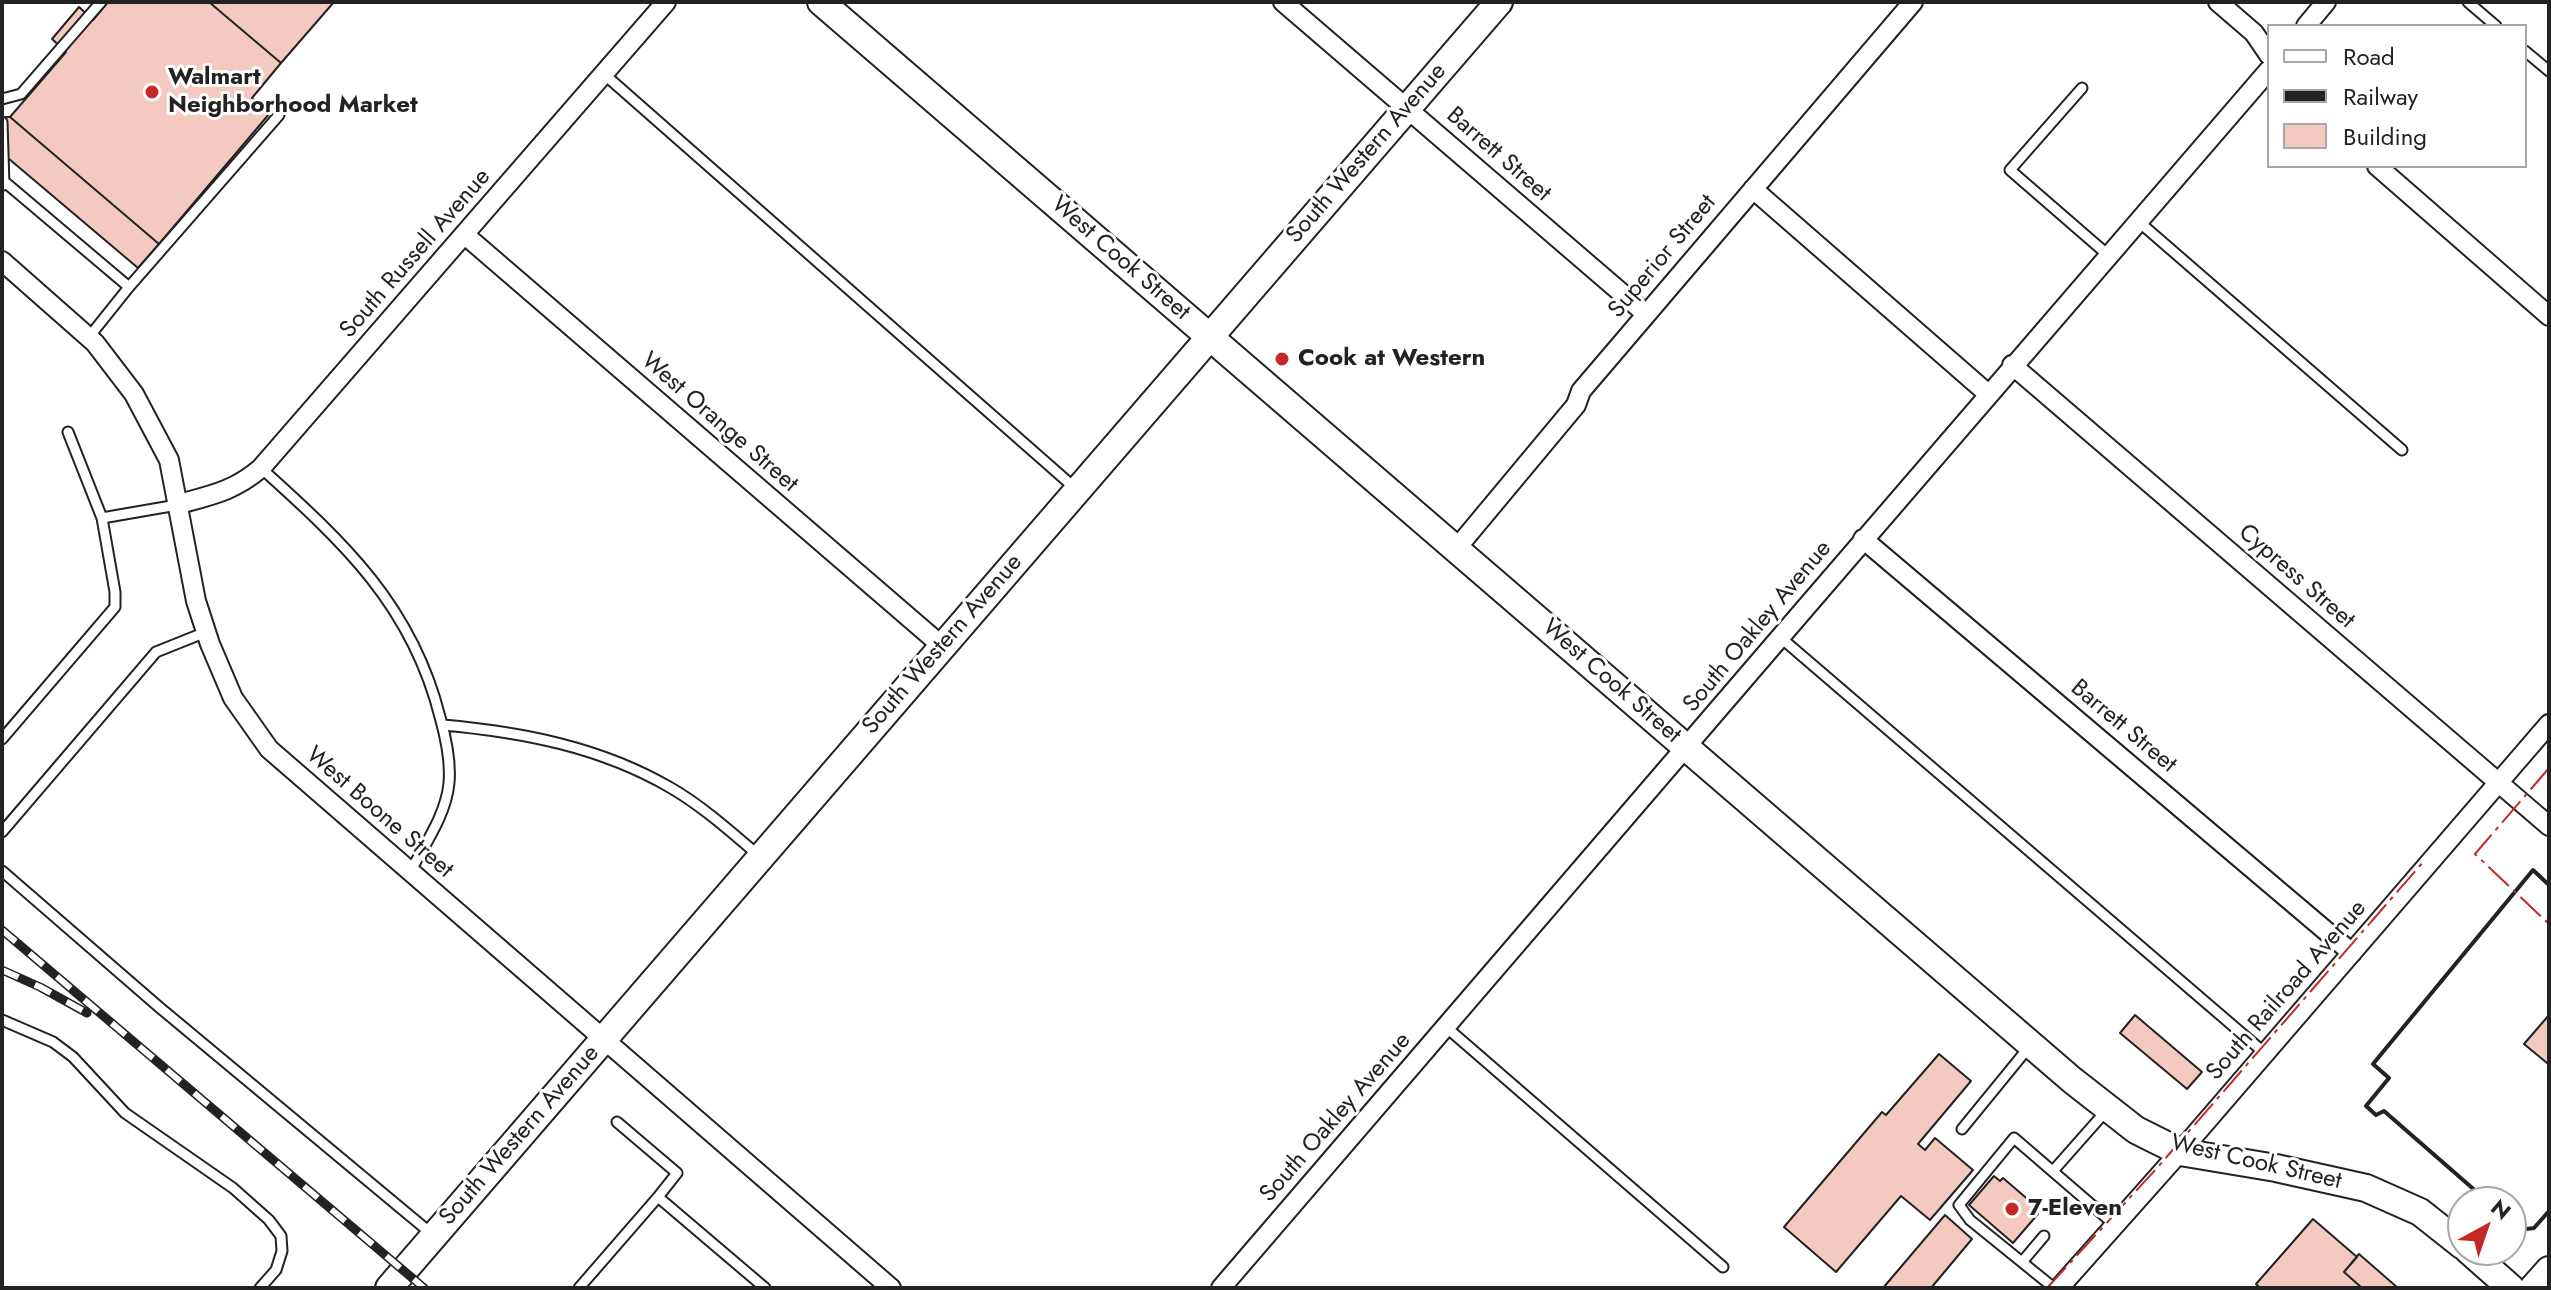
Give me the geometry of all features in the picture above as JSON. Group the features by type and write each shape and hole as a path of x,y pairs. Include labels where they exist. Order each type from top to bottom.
{"street":[{"name":"South Russell Avenue","path":"179,504 229,491 261,468 666,2"},
{"name":"West Cook Street","path":"821,2 2031,1044 2136,1130 2180,1152 2276,1168 2366,1188 2420,1212 2447,1233"},
{"name":"Barrett Street","path":"1283,2 1646,314"},
{"name":"South Western Avenue","path":"389,1288 1499,2"},
{"name":"Superior Street","path":"1456,549 1576,405 1581,391 1913,2"},
{"path":"2218,2 2254,33 2267,52"},
{"path":"2308,24 2326,2"},
{"name":"South Oakley Avenue","path":"1221,1288 1987,393 2267,72"},
{"path":"2379,168 2549,316"},
{"path":"1753,189 1987,393"},
{"name":"West Orange Street","path":"465,235 942,646"},
{"name":"West Boone Street","path":"2,261 89,337 134,394 169,460 196,601 206,632 233,698 269,749 891,1288"},
{"name":"Cypress Street","path":"2012,365 2549,826"},
{"name":"Barrett Street","path":"1863,539 2352,953"},
{"name":"South Railroad Avenue","path":"2056,1288 2180,1152 2549,724"},
{"path":"2486,1266 2511,1288"},
{"path":"2533,1288 2549,1270"}],"lane":[{"path":"2,99 21,94 101,2"},
{"path":"2468,2 2494,24"},
{"path":"2527,53 2549,71"},
{"path":"604,74 1077,490"},
{"path":"2082,88 2010,170 2108,255"},
{"path":"89,337 279,115"},
{"path":"2,122 4,185 129,287"},
{"path":"2138,221 2402,450"},
{"path":"2,739 115,607 102,518 68,432"},
{"path":"261,468 350,551 389,600 424,667 443,725 450,760 449,784 445,805 410,872"},
{"path":"102,518 179,504"},
{"path":"2,832 156,652 206,632"},
{"path":"1780,637 2260,1049"},
{"path":"443,725 527,735 562,743 635,770 671,788 706,812 760,857"},
{"path":"2,871 433,1236"},
{"path":"2,1020 53,1042 73,1057 125,1113 233,1188 269,1220 281,1236 282,1251 276,1270 260,1288"},
{"path":"1446,1027 1723,1267"},
{"path":"1962,1129 2031,1044"},
{"path":"2053,1171 2108,1108"},
{"path":"579,1288 677,1173 617,1122"},
{"path":"2056,1288 1970,1220 1959,1205 2014,1138 2115,1225"},
{"path":"658,1197 765,1288"},
{"path":"2022,1262 2044,1236"}],"building":[{"path":"108,2 209,2 281,63 252,98 270,113 159,244 10,117 66,52 52,39 79,7 93,20"},
{"path":"209,2 334,2 281,63"},
{"path":"2,117 10,117 159,244 138,268 2,153"},
{"path":"2135,1015 2202,1072 2187,1089 2120,1033"},
{"path":"2549,1015 2549,1060 2547,1063 2524,1044"},
{"path":"1939,1054 1971,1081 1918,1144 1925,1150 1935,1138 1973,1170 1930,1220 1901,1196 1836,1272 1784,1227 1882,1112 1886,1115"},
{"path":"1994,1176 2000,1181 2003,1178 2038,1208 2035,1211 2038,1214 2013,1243 1969,1205"},
{"path":"1945,1215 1972,1239 1931,1288 1883,1288"},
{"path":"2313,1219 2357,1257 2344,1272 2362,1288 2260,1288 2256,1284"},
{"path":"2359,1254 2398,1288 2362,1288 2344,1272"}],"railway":[{"path":"2,930 424,1288"},
{"path":"2,970 87,1013"}],"wall":[{"path":"2470,1186 2384,1111 2376,1115 2366,1106 2389,1078 2373,1064 2533,870 2549,885"},
{"path":"2527,1229 2534,1228 2549,1211"}],"power":[{"path":"2549,768 2475,854 2549,924"},
{"path":"2047,1288 2157,1168 2424,861"}],"place":[{"name":"Walmart Neighborhood Market","path":"152,92"},
{"name":"Cook at Western","path":"1282,359"},
{"name":"7-Eleven","path":"2012,1209"}]}
